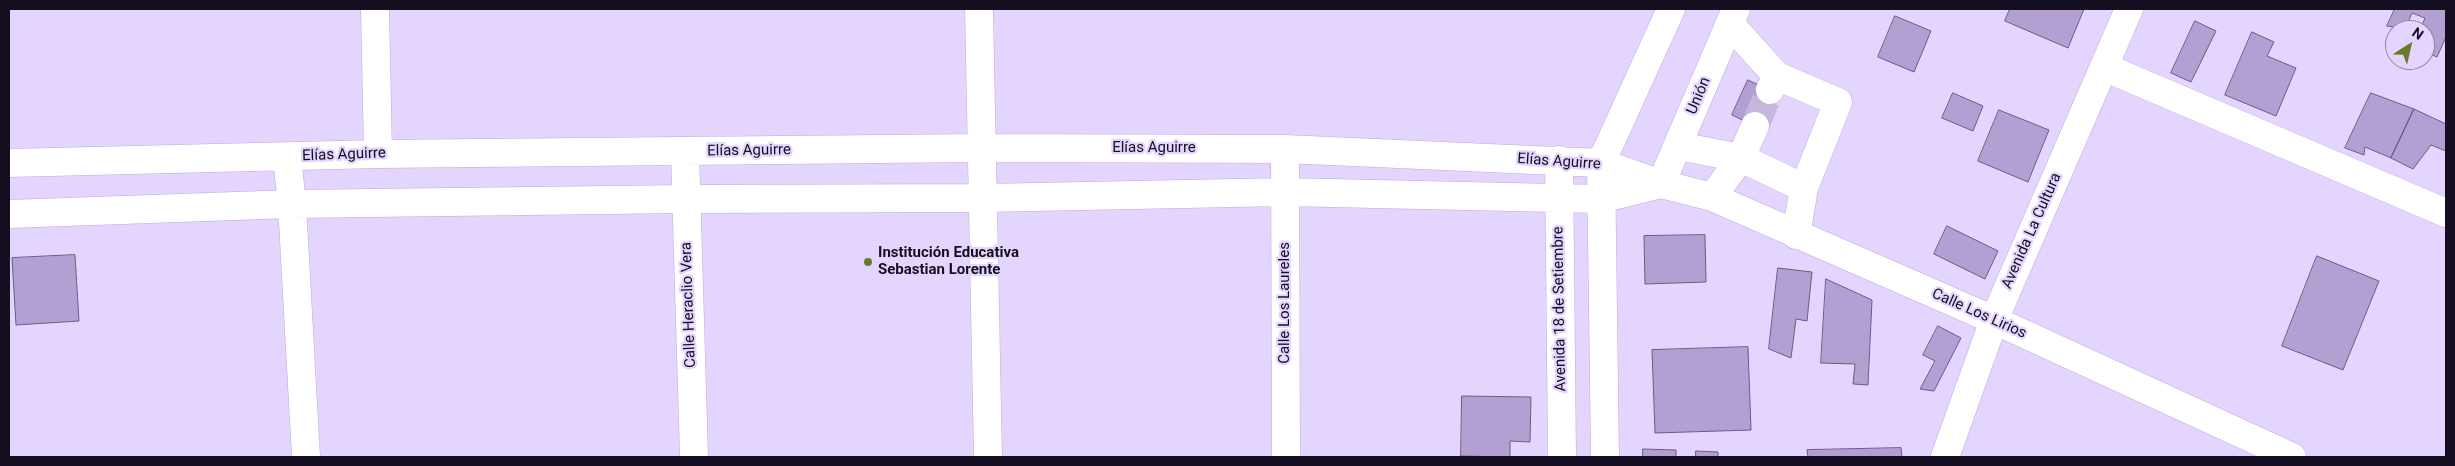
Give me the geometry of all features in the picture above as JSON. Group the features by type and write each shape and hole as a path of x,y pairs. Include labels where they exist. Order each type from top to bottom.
{"street":[{"path":"375,9 378,154"},
{"path":"980,9 988,457"},
{"path":"1605,457 1601,163 1671,9"},
{"name":"Avenida La Cultura","path":"1945,457 1994,320 2129,9"},
{"path":"1733,16 1773,83 1838,102 1804,188 1796,235"},
{"name":"Unión","path":"1661,184 1733,16"},
{"path":"2104,67 2446,213"},
{"path":"1712,197 1741,158 1755,126"},
{"path":"1678,146 1741,158 1804,188"},
{"name":"Elías Aguirre","path":"9,164 378,154 981,148 1285,149 1601,163 1661,184"},
{"name":"Calle Los Laureles","path":"1285,149 1286,457"},
{"name":"Calle Heraclio Vera","path":"685,152 694,457"},
{"path":"286,157 292,204 306,457"},
{"name":"Avenida 18 de Setiembre","path":"1559,160 1562,457"},
{"path":"9,214 292,204 686,198 984,198 1285,192 1558,200 1601,199 1661,184"},
{"name":"Calle Los Lirios","path":"1661,184 1712,197 1994,320 2292,457"}],"building":[{"path":"2010,9 2084,9 2068,48 2005,21"},
{"path":"2395,9 2446,9 2446,37 2437,57 2435,56 2435,20 2424,20 2425,18 2412,13 2409,20 2390,20"},
{"path":"1895,16 1931,31 1914,72 1878,57"},
{"path":"2195,21 2216,31 2191,82 2171,73"},
{"path":"2252,32 2274,42 2267,56 2296,68 2276,116 2225,95"},
{"path":"1748,80 1775,93 1759,128 1732,115"},
{"path":"1953,93 1983,106 1973,131 1942,118"},
{"path":"2371,93 2414,109 2391,158 2365,147 2364,155 2345,148"},
{"path":"2414,109 2446,124 2446,151 2431,145 2413,169 2391,158"},
{"path":"1999,110 2049,130 2028,182 1978,161"},
{"path":"1947,226 1998,251 1985,279 1934,254"},
{"path":"1705,235 1706,282 1645,284 1644,236"},
{"path":"75,255 79,321 16,325 12,258"},
{"path":"2317,256 2379,281 2343,370 2282,346"},
{"path":"1778,268 1812,272 1807,321 1796,319 1791,358 1769,349"},
{"path":"1826,279 1872,300 1868,385 1853,384 1855,364 1821,363"},
{"path":"1938,326 1961,338 1934,391 1920,389 1935,361 1923,355"},
{"path":"1748,347 1751,430 1655,433 1652,350"},
{"path":"1462,396 1531,397 1530,442 1510,441 1510,457 1461,456"},
{"path":"1901,448 1902,457 1808,457 1807,450"},
{"path":"1643,449 1676,450 1676,457 1643,457"},
{"path":"1696,451 1718,452 1718,457 1696,457"}],"tunnel":[{"path":"1755,126 1770,90"}],"place":[{"name":"Institución Educativa Sebastian Lorente","path":"868,262"}]}
